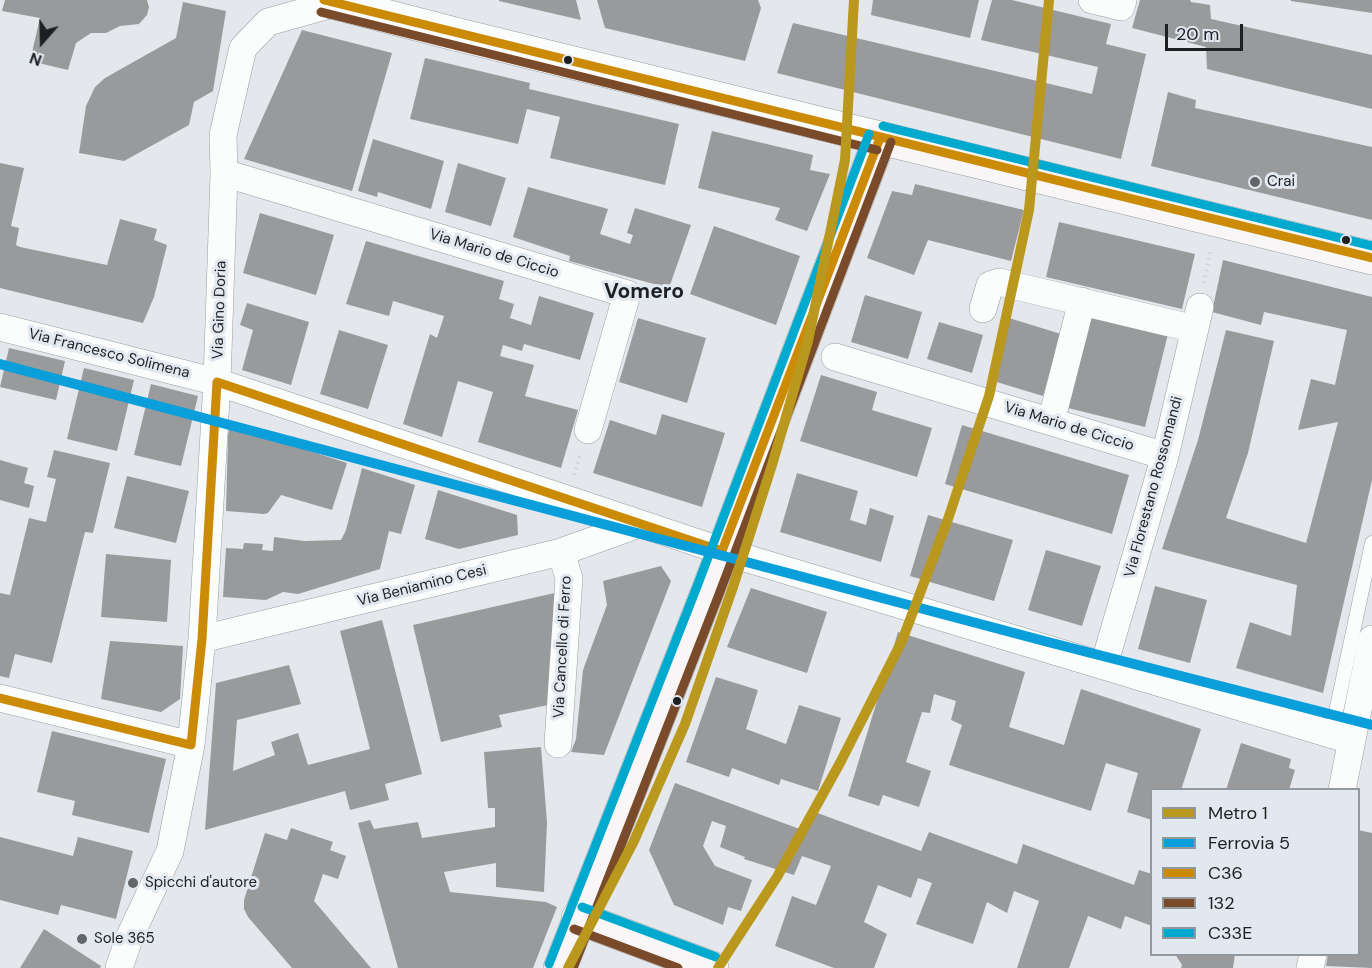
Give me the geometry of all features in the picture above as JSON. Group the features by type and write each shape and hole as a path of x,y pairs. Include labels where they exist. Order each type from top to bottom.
{"main road":[{"path":"560,968 880,138 1372,258"},
{"path":"578,918 712,968"}],"street":[{"path":"324,0 880,138"},
{"name":"Via Gino Doria","path":"119,968 130,936 170,851 191,745 202,639 217,382 224,173 223,135 243,48 268,22 349,0"},
{"path":"1092,0 1121,7 1123,0"},
{"name":"Via Mario de Ciccio","path":"224,173 627,294 588,430"},
{"path":"983,309 990,285 999,282 1082,301 1051,422"},
{"name":"Via Florestano Rossomandi","path":"1082,301 1197,318 1165,456 1104,665"},
{"name":"Via Francesco Solimena","path":"0,327 217,382 722,551 1341,737"},
{"name":"Via Mario de Ciccio","path":"835,357 1165,456"},
{"name":"Via Beniamino Cesi","path":"202,639 561,552 639,524"},
{"name":"Via Cancello di Ferro","path":"558,744 569,578 561,552"},
{"path":"1342,788 1341,737 1372,639"},
{"path":"0,698 191,745"}],"lane":[{"path":"1341,737 1372,543"}],"building":[{"path":"5,0 147,0 149,7 147,15 139,24 120,26 106,33 91,33 76,43 68,70 30,61 40,18 2,11"},
{"path":"576,0 581,20 499,1"},
{"path":"597,0 758,0 761,8 745,61 605,28"},
{"path":"873,0 979,0 970,38 871,15"},
{"path":"992,0 1012,0 1111,24 1106,44 1146,54 1121,159 777,73 793,23 1092,94 1098,67 981,40"},
{"path":"1140,0 1190,0 1210,5 1211,19 1372,55 1372,109 1207,69 1206,47 1132,28"},
{"path":"1372,0 1372,13 1291,1"},
{"path":"183,2 226,11 213,91 194,102 189,125 124,161 79,153 86,106 95,87 105,78 176,38"},
{"path":"302,30 392,53 352,191 244,159"},
{"path":"425,58 530,83 529,89 679,124 665,185 550,158 560,117 527,109 518,144 410,119"},
{"path":"1168,92 1196,100 1195,108 1372,147 1372,220 1151,166"},
{"path":"712,131 813,155 810,170 830,174 807,231 775,220 780,208 698,188"},
{"path":"373,139 444,161 431,209 378,192 377,197 358,191"},
{"path":"0,163 24,168 11,226 19,228 16,245 20,247 107,265 120,219 157,229 154,240 167,245 154,297 143,323 0,288"},
{"path":"458,163 506,178 491,226 445,212"},
{"path":"915,184 1024,210 1011,261 928,240 914,275 867,258 892,191 912,195"},
{"path":"528,187 608,209 600,234 630,244 633,235 627,233 635,208 691,225 669,288 569,261 570,256 513,237"},
{"path":"260,213 334,235 316,295 243,273"},
{"path":"1059,222 1195,254 1182,309 1046,277"},
{"path":"714,226 800,256 776,325 690,294"},
{"path":"366,241 504,281 499,299 514,304 510,318 531,325 539,296 594,313 580,360 524,344 522,351 503,345 500,356 534,365 525,396 578,410 561,468 478,442 493,392 458,381 442,437 403,424 430,334 437,338 444,316 393,301 389,316 346,304"},
{"path":"1223,260 1372,297 1372,480 1323,693 1236,668 1250,622 1291,636 1297,585 1162,549 1198,440 1226,330 1274,341 1248,453 1226,518 1306,543 1338,422 1298,430 1311,379 1335,385 1347,330 1264,312 1261,325 1212,312"},
{"path":"865,295 922,312 908,359 851,342"},
{"path":"247,303 309,322 291,385 242,370 253,330 240,325"},
{"path":"1092,315 1169,330 1145,427 1068,408"},
{"path":"638,318 706,338 687,403 619,382"},
{"path":"1009,318 1061,334 1043,396 990,380"},
{"path":"939,322 983,335 972,373 927,359"},
{"path":"339,330 388,345 368,409 320,394"},
{"path":"9,348 65,361 56,400 0,387"},
{"path":"84,368 134,380 117,451 67,439"},
{"path":"821,375 877,392 872,410 932,428 917,477 800,441"},
{"path":"151,384 198,396 181,466 134,455"},
{"path":"662,414 725,433 702,507 593,473 610,420 656,435"},
{"path":"962,425 1129,475 1112,534 945,484"},
{"path":"233,426 347,463 332,510 281,495 268,513 226,511 228,436 229,429"},
{"path":"54,450 110,463 93,533 85,532 52,663 15,654 9,678 0,676 0,593 10,595 29,518 46,522 56,479 47,477"},
{"path":"0,460 28,468 24,483 34,486 29,508 0,500"},
{"path":"362,468 415,485 401,534 389,531 380,569 298,594 283,592 266,600 223,597 226,548 243,549 244,543 263,544 262,550 273,551 274,537 304,541 341,540 346,530"},
{"path":"797,473 858,491 850,520 866,525 870,508 894,516 881,562 780,532"},
{"path":"127,476 189,491 176,543 114,528"},
{"path":"438,490 517,515 518,535 459,549 425,539"},
{"path":"928,515 1013,540 994,601 910,576"},
{"path":"1046,550 1101,566 1082,626 1028,610"},
{"path":"106,554 171,560 167,622 101,617"},
{"path":"661,566 671,581 604,755 571,752 576,739 583,670 607,605 603,581"},
{"path":"1155,586 1207,600 1190,663 1138,649"},
{"path":"751,588 827,612 807,673 727,647"},
{"path":"559,592 553,704 499,715 502,727 441,742 413,625"},
{"path":"382,620 422,774 385,784 389,800 350,810 345,791 205,830 216,683 289,665 301,704 237,720 233,771 275,755 271,742 298,733 308,765 370,749 340,631"},
{"path":"898,632 1025,672 1009,727 1064,745 1081,689 1201,729 1182,788 1150,788 1150,819 1127,812 1138,773 1106,763 1091,811 949,765 962,725 951,720 956,701 934,694 930,713 922,712 906,762 931,771 919,807 883,795 879,806 848,796"},
{"path":"110,641 183,646 180,699 161,712 101,699"},
{"path":"716,677 758,690 746,729 786,744 799,705 841,718 818,791 781,779 779,785 732,768 729,777 686,762"},
{"path":"52,731 166,759 149,833 72,815 75,801 37,792"},
{"path":"1241,743 1291,759 1289,768 1295,770 1290,788 1227,788"},
{"path":"541,747 547,822 544,892 496,887 496,863 444,872 450,892 546,902 557,907 533,968 398,968 358,823 370,820 374,829 418,822 422,838 495,827 495,808 488,808 484,752"},
{"path":"675,783 805,831 812,811 921,851 929,832 1017,864 1023,844 1134,885 1139,870 1150,873 1150,925 1125,916 1121,929 1088,916 1069,968 1017,968 1039,901 1014,891 1007,913 987,902 973,944 916,924 932,883 918,878 911,898 878,885 864,922 887,934 874,968 834,968 775,946 792,896 816,905 831,866 802,856 794,875 744,859 745,857 720,847 726,826 712,821 703,846 715,866 752,880 741,911 728,907 723,925 674,905 649,850"},
{"path":"291,828 333,842 330,850 346,856 338,879 323,874 314,901 371,968 292,968 248,917 244,909 244,900 265,833 287,840"},
{"path":"1360,830 1372,833 1372,968 1326,966 1328,956 1360,956"},
{"path":"0,837 73,856 78,837 133,851 116,919 61,905 58,915 0,900"},
{"path":"44,929 101,966 100,968 20,968"},
{"path":"1176,956 1235,956 1233,968 1181,968 1182,965"}],"metro line":[{"name":"1","path":"568,968 634,841 685,724 733,587 772,465 808,341 845,160 854,0"},
{"name":"1","path":"718,968 777,877 840,763 902,641 948,519 989,396 1029,210 1049,0"}],"rail line":[{"name":"5","path":"0,364 1048,642 1372,725"}],"transit line":[{"name":"C36","path":"324,0 1372,258"},
{"name":"132","path":"321,12 877,150"},
{"name":"C33E","path":"883,126 1372,246"},
{"name":"C33E","path":"549,964 696,589 869,134"},
{"name":"C36","path":"0,698 191,745 202,639 217,382 722,551 880,138"},
{"name":"132","path":"573,968 718,597 891,142"},
{"name":"C33E","path":"582,907 716,957"},
{"name":"132","path":"574,929 678,968"}],"place":[{"name":"Crai","path":"1255,182"},
{"name":"Spicchi d'autore","path":"133,883"},
{"name":"Sole 365","path":"82,939"}],"district":[{"name":"Vomero","path":"644,292"}]}
